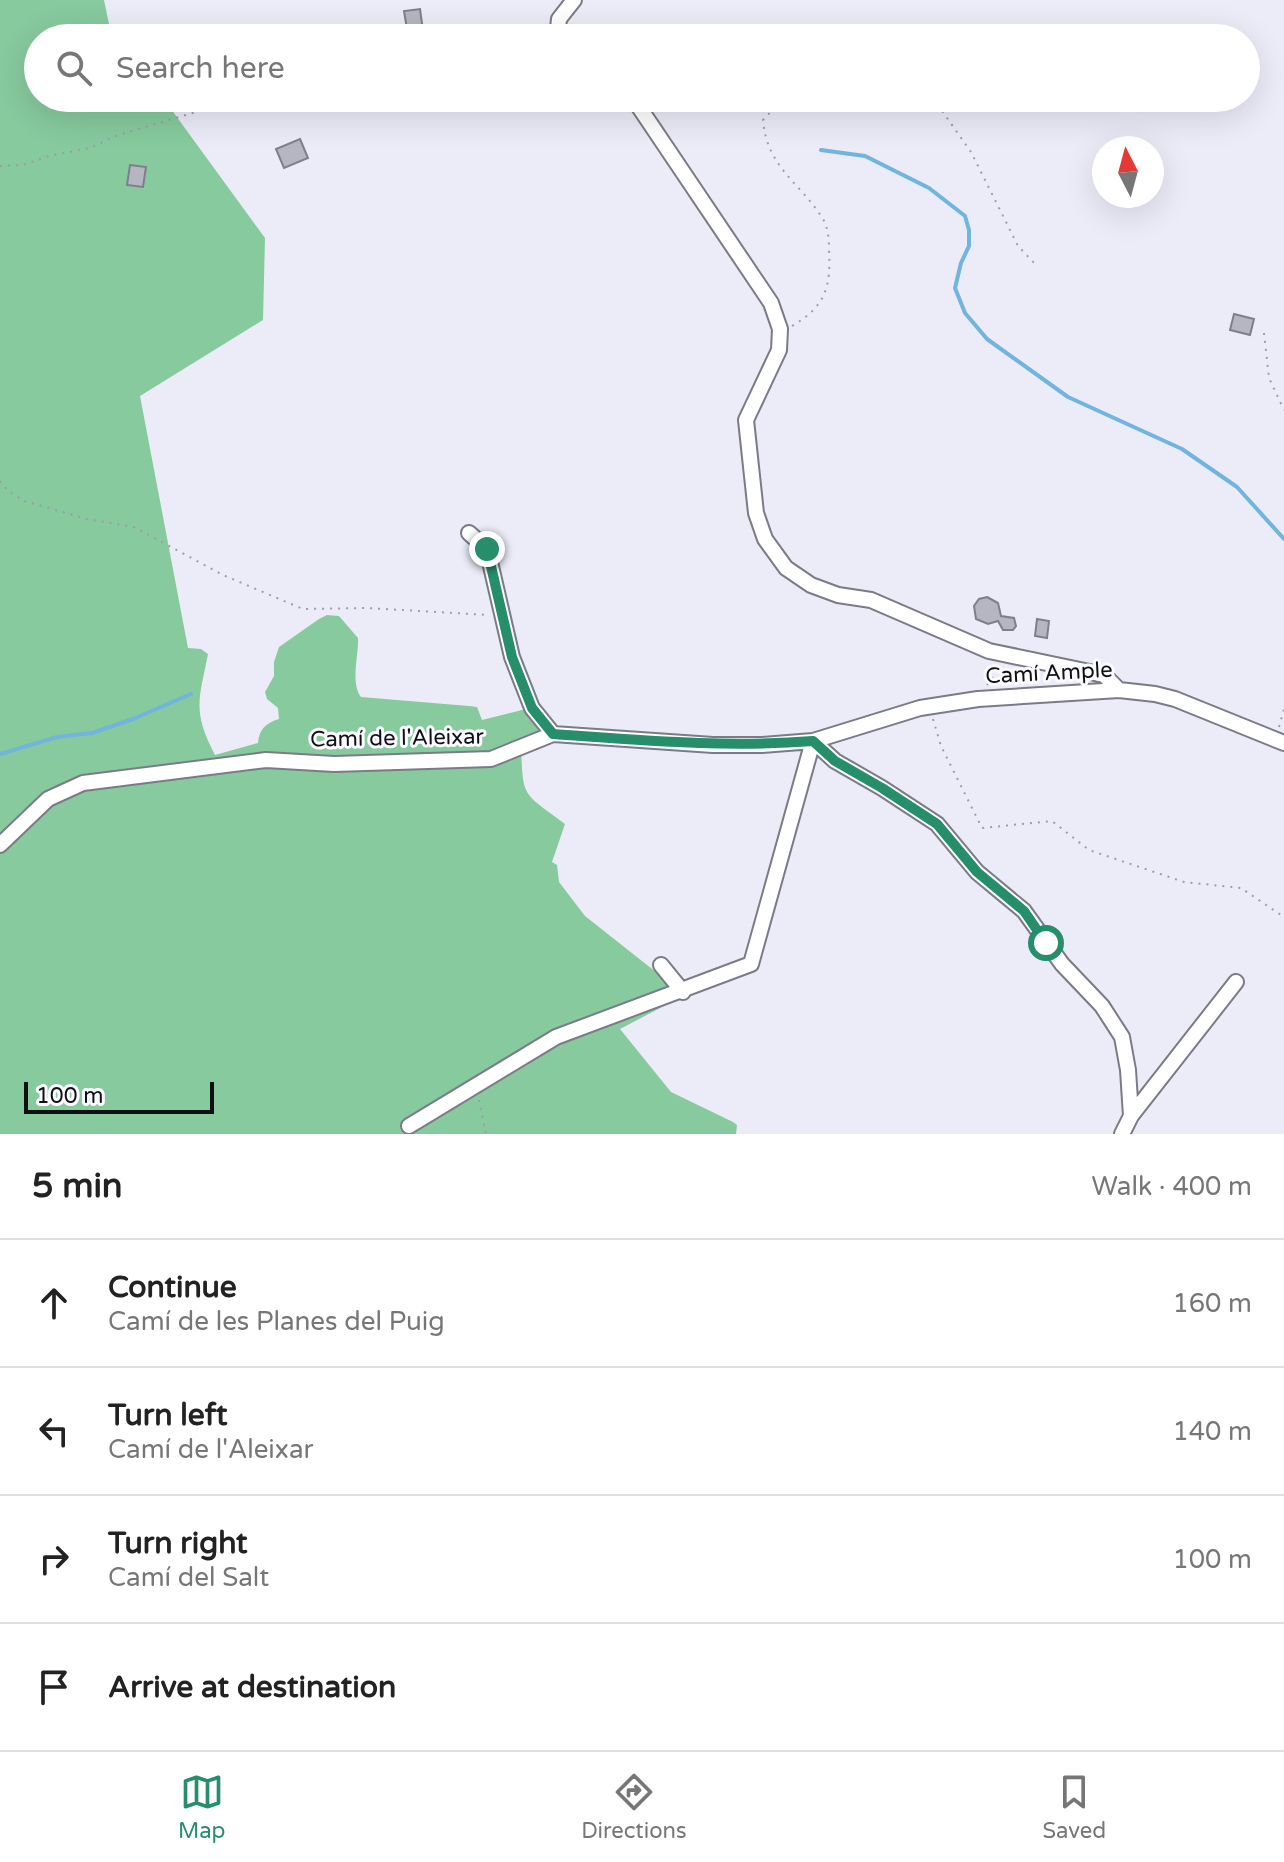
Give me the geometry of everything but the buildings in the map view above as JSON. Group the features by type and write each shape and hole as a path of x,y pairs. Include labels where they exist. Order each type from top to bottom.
{"street":[{"path":"557,24 574,0"},
{"path":"642,112 771,303 780,328 779,350 746,420 756,513 765,539 786,568 811,585 838,595 871,600 989,651 1104,675 1119,690"},
{"path":"476,531 487,549 512,657 532,708 553,734"},
{"name":"Camí Ample","path":"813,741 920,708 978,699 1119,690 1175,699 1280,741"},
{"name":"Camí de l'Aleixar","path":"0,845 48,799 83,783 266,760 334,764 491,759 553,734 713,745 813,741"},
{"path":"409,1126 556,1037 751,964 813,741 835,761 937,824 977,872 1024,911 1062,964 1102,1006 1122,1037 1131,1116"},
{"path":"661,965 683,992"},
{"path":"1122,1134 1131,1116 1236,982"}],"path":[{"path":"0,166 23,165 90,148 127,131 196,112"},
{"path":"771,112 763,120 765,141 773,160 823,220 829,233 831,274 823,298 811,315 789,328 780,328"},
{"path":"943,112 971,152 1018,246 1037,266"},
{"path":"1264,333 1269,378 1284,410"},
{"path":"0,481 8,491 24,501 87,519 134,527 223,575 303,609 367,608 494,615 504,622"},
{"path":"978,699 1008,655"},
{"path":"930,708 941,746 982,828 1052,821 1089,850 1184,882 1241,888 1284,917"},
{"path":"1280,741 1284,709"},
{"path":"486,1079 479,1099 486,1134"}],"green space":[{"path":"0,0 104,0 109,24 24,24 24,112 173,112 265,238 263,320 140,396 188,648 201,649 208,654 200,716 215,755 258,743 264,727 279,719 278,708 267,699 265,692 274,676 279,647 327,615 339,616 358,638 355,676 361,697 477,707 482,720 530,708 543,727 541,732 521,743 524,785 532,799 565,824 552,862 557,865 559,882 585,916 685,995 620,1029 671,1092 737,1125 736,1134 0,1134"}],"waterway":[{"path":"821,150 865,156 929,188 965,216 969,246 955,288 965,313 987,339 1068,397 1182,449 1237,487 1284,539"},
{"path":"0,754 57,737 92,733 191,694"}],"route":[{"path":"487,549 512,657 532,708 553,734 713,745 813,741 835,761 937,824 977,872 1024,911 1046,943"}]}
